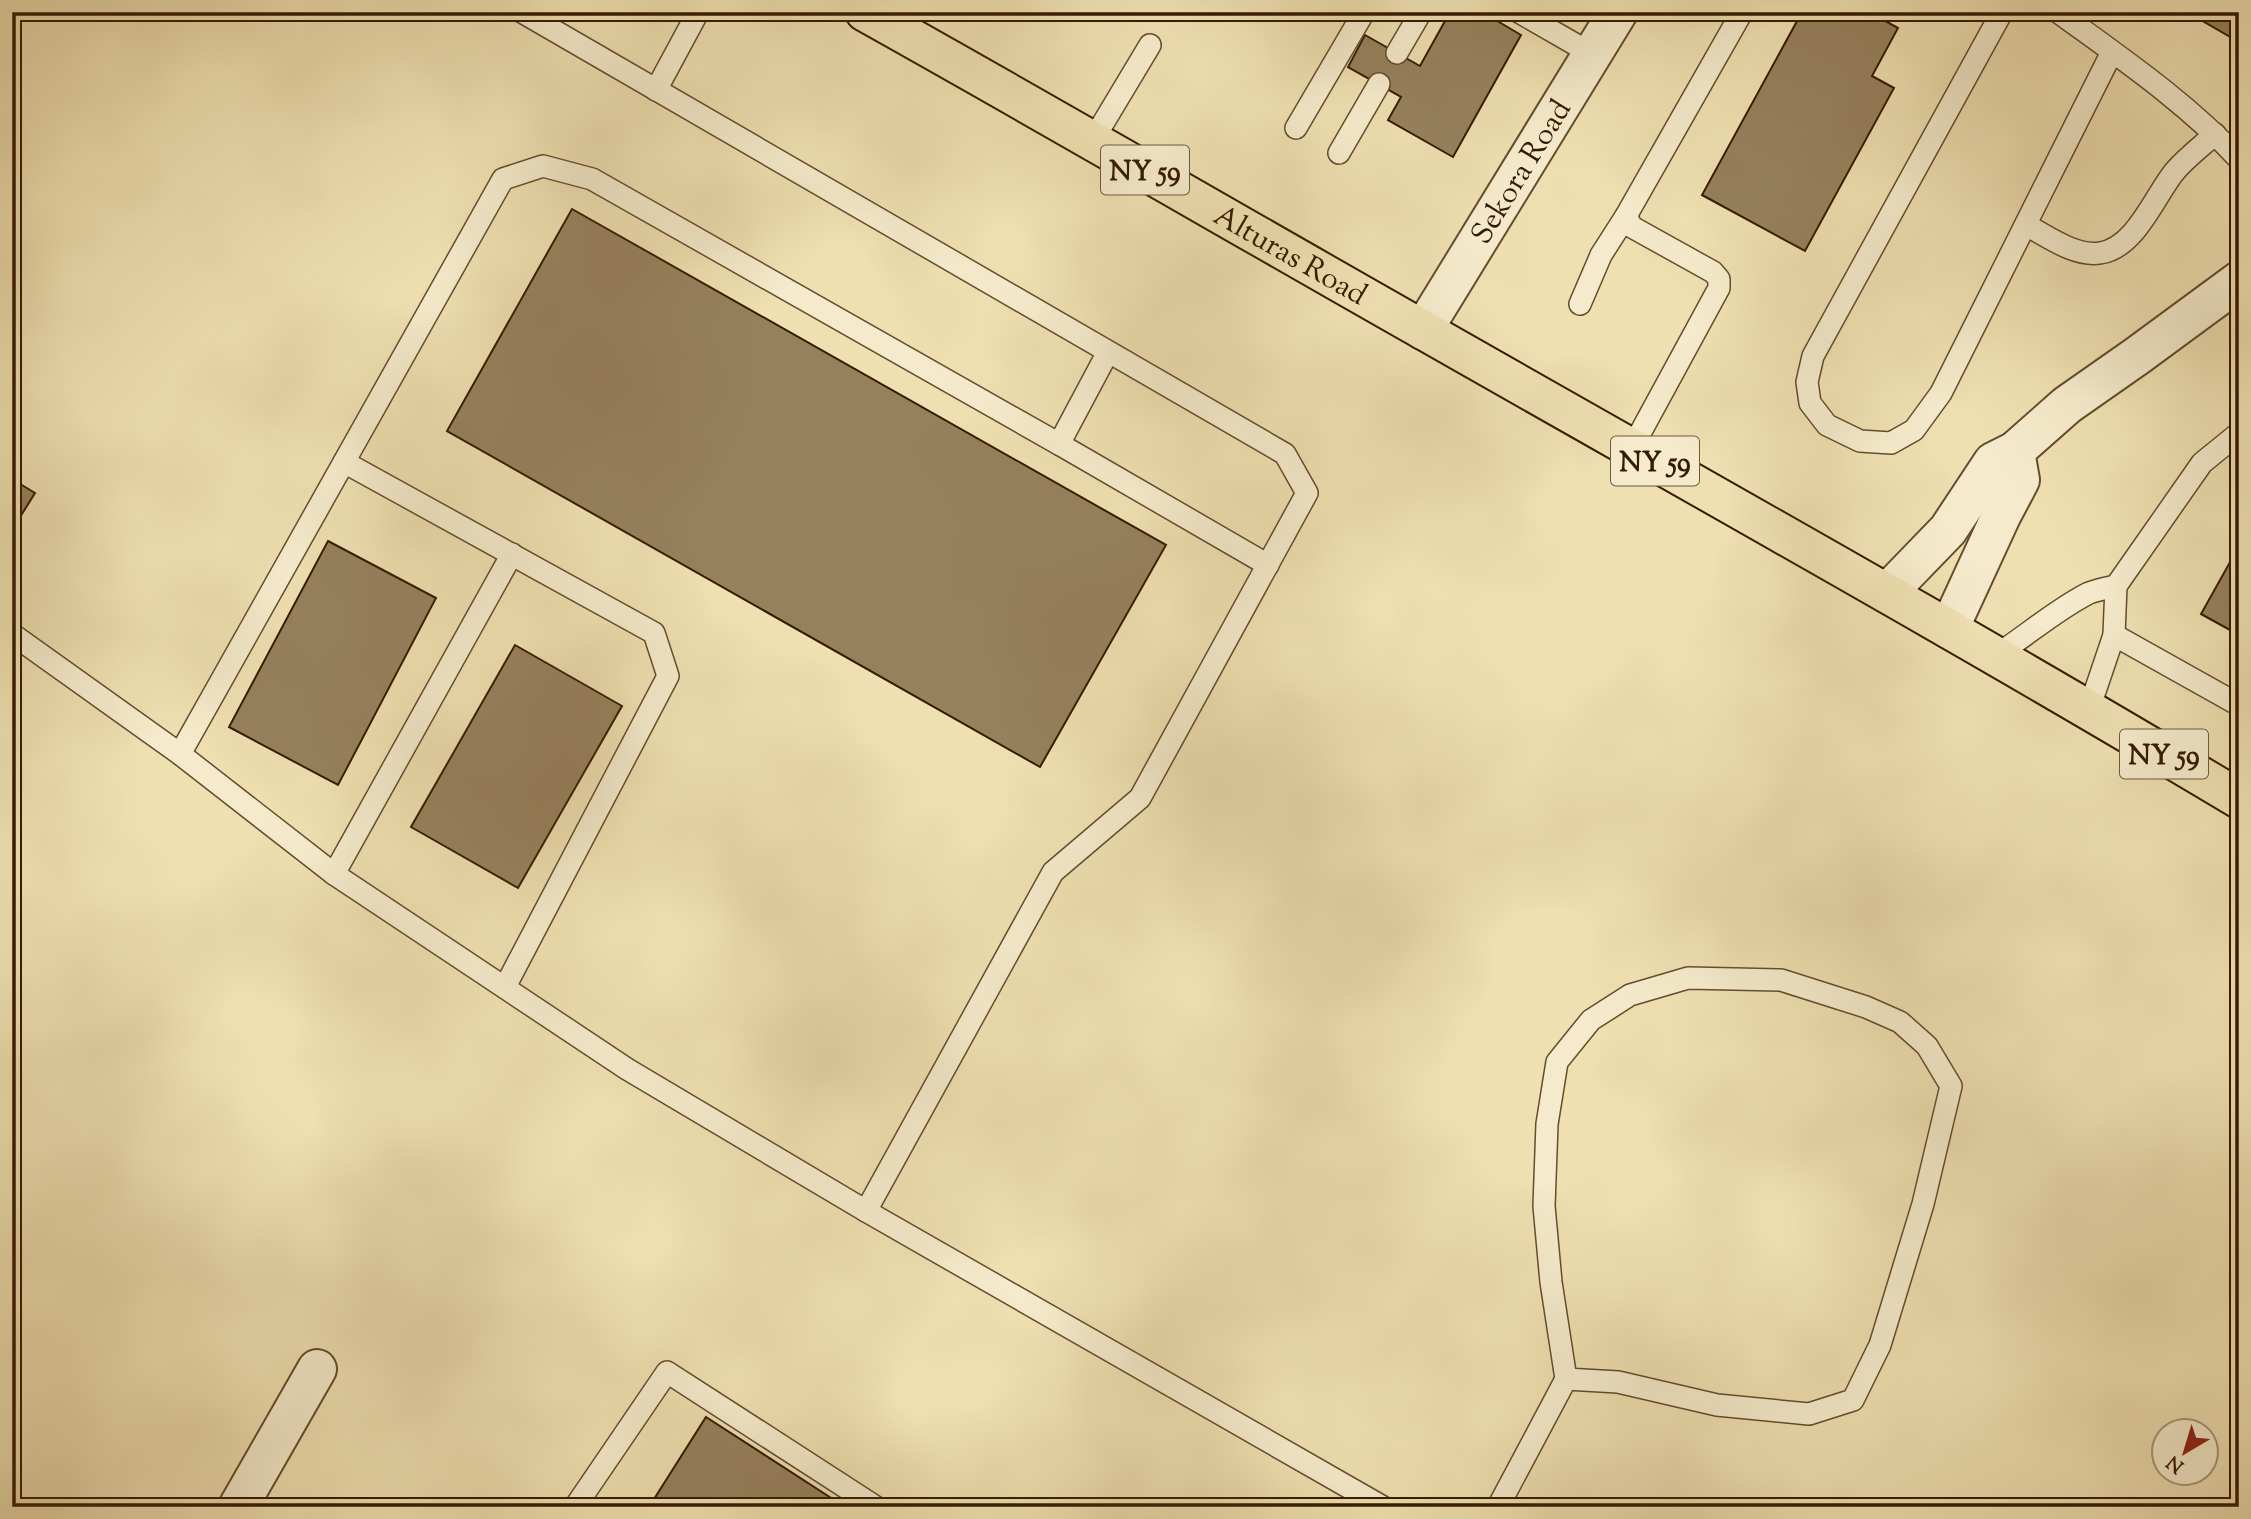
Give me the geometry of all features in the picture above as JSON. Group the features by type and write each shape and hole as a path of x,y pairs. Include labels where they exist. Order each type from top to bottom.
{"main road":[{"name":"Alturas Road","path":"865,12 1423,330"},
{"name":"NY 59","path":"1423,330 1887,593 2239,799"}],"street":[{"name":"Sekora Road","path":"1423,330 1618,12"},
{"path":"1887,593 1948,530 1993,462 2015,451 2067,405 2239,281"},
{"path":"1949,629 2020,480 2015,451"},
{"path":"238,1507 317,1369"}],"lane":[{"path":"522,12 1284,454 1307,494 1140,798 1053,872 866,1211"},
{"path":"656,90 698,12"},
{"path":"1296,128 1364,12"},
{"path":"1397,53 1421,12"},
{"path":"1519,12 1592,54"},
{"path":"1580,304 1601,255 1742,12"},
{"path":"2002,12 1813,356 1807,382 1810,402 1827,425 1860,441 1891,443 1914,430 1941,393 2112,52"},
{"path":"2058,12 2160,86 2239,159"},
{"path":"1093,140 1150,45"},
{"path":"1339,153 1379,84"},
{"path":"2026,225 2076,251 2100,254 2116,248 2136,228 2175,172 2215,134"},
{"path":"180,754 503,179 543,166 592,179 1268,565"},
{"path":"1626,216 1632,227 1713,272 1719,279 1719,288 1632,448"},
{"path":"1059,444 1108,352"},
{"path":"2088,709 2114,635 2116,586 2202,463 2239,433"},
{"path":"344,462 654,632 668,676 505,987"},
{"path":"334,874 512,554"},
{"path":"1995,656 2090,593 2116,586"},
{"path":"12,634 180,754 334,874 627,1069 866,1211 1382,1507"},
{"path":"2114,635 2239,705"},
{"path":"1498,1507 1566,1379 1551,1282 1544,1206 1547,1124 1557,1062 1591,1020 1630,995 1688,978 1780,980 1866,1007 1900,1022 1927,1046 1951,1086 1923,1203 1880,1345 1853,1400 1809,1415 1717,1405 1618,1382 1566,1379"},
{"path":"575,1507 667,1372 876,1507"}],"building":[{"path":"1450,12 1482,12 1521,35 1453,157 1388,120 1401,97 1348,67 1365,35 1420,66"},
{"path":"1802,12 1869,12 1898,28 1872,76 1894,88 1805,251 1702,195"},
{"path":"2187,12 2239,12 2239,42"},
{"path":"572,209 1166,545 1040,767 447,431"},
{"path":"12,479 35,493 12,530"},
{"path":"328,541 436,598 338,785 229,727"},
{"path":"2239,546 2239,635 2201,614"},
{"path":"515,645 622,706 518,888 411,827"},
{"path":"706,1417 845,1507 649,1507"}]}
